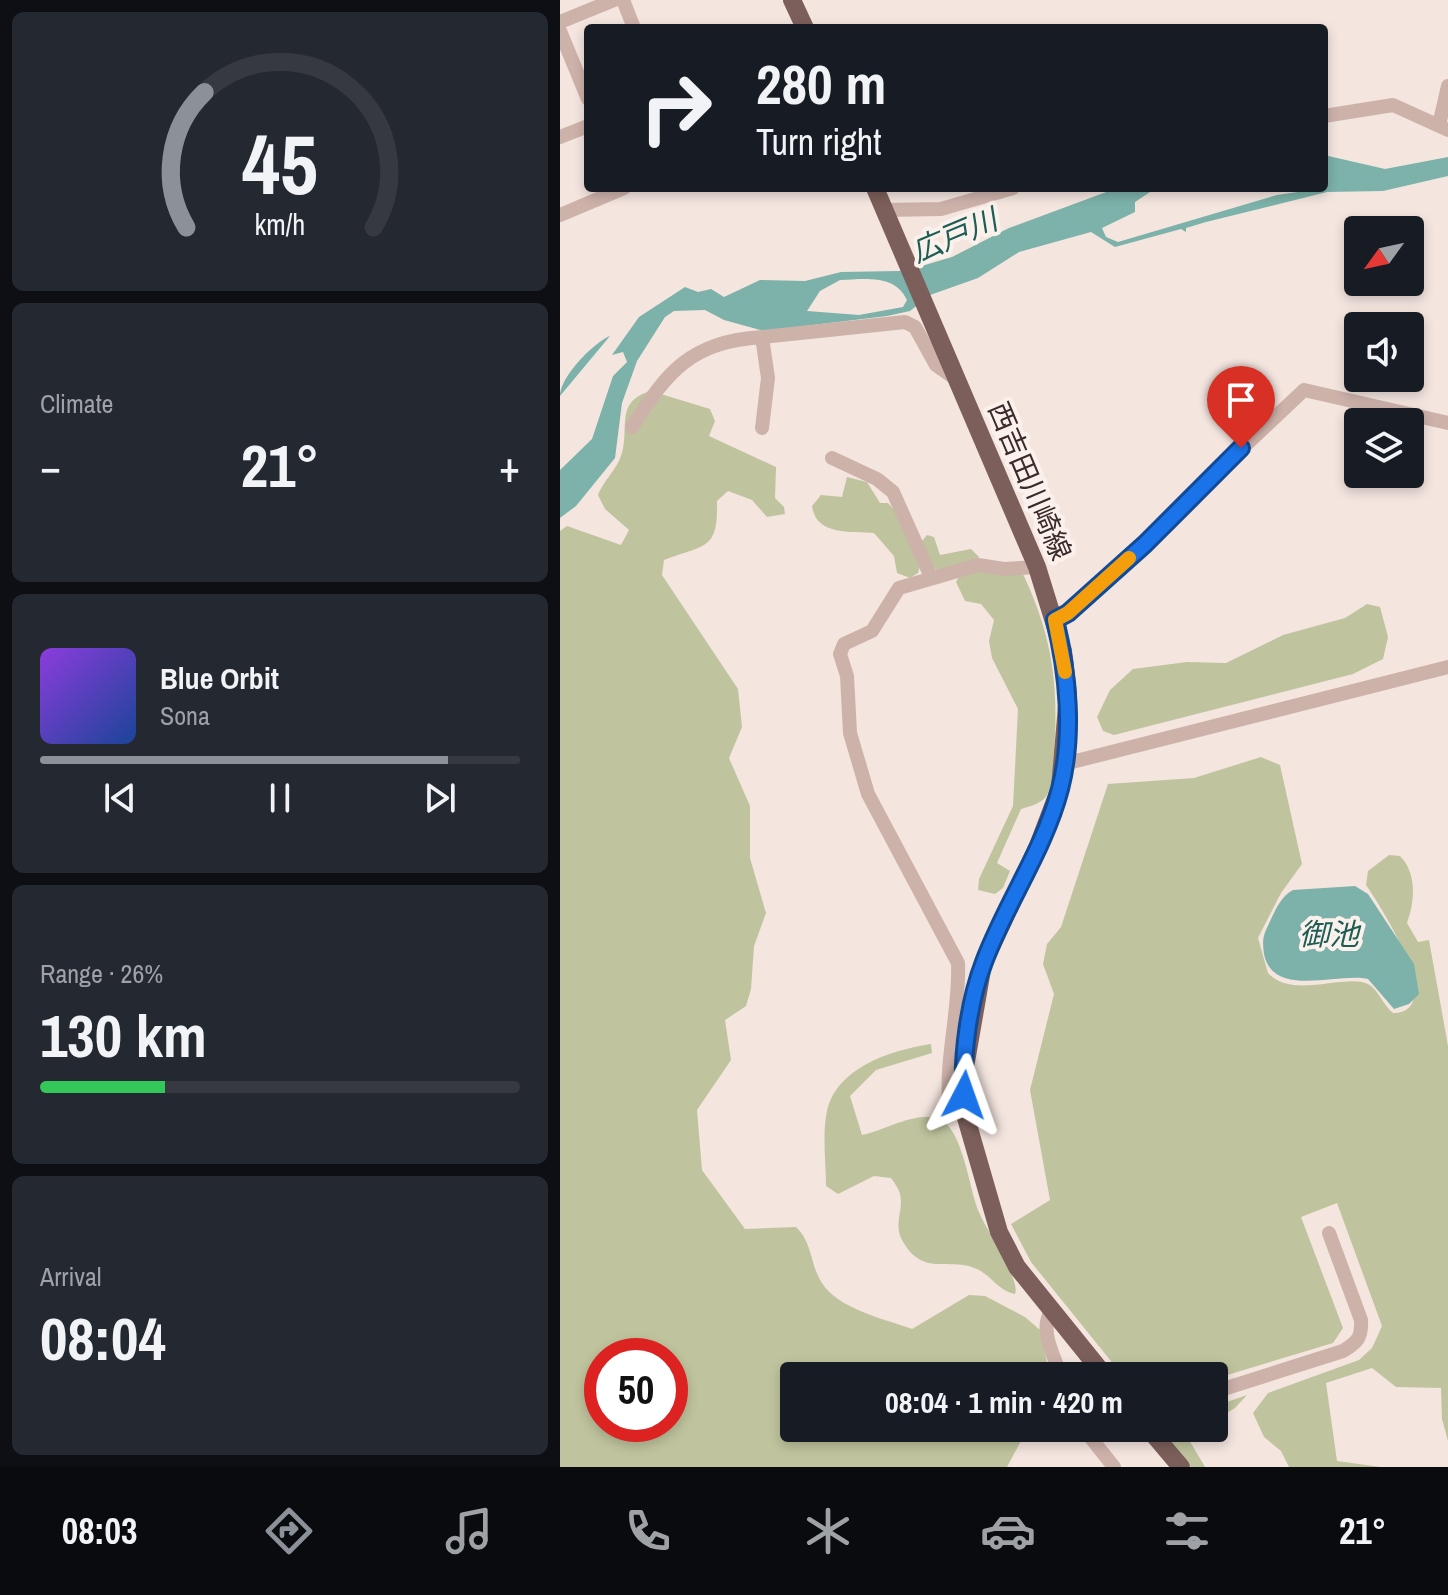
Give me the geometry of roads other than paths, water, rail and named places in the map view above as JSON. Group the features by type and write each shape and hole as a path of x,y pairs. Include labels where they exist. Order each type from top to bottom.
{"main road":[{"path":"792,0 803,24"},
{"name":"西吉田川崎線","path":"877,192 1037,567 1055,620 1068,694 1064,764 1049,820 983,964 963,1079 964,1111 999,1232 1017,1267 1093,1362"},
{"path":"1160,1442 1181,1467"}],"street":[{"path":"560,22 614,0"},
{"path":"623,0 632,24"},
{"path":"560,31 565,58 584,92"},
{"path":"1328,115 1393,105 1444,128 1448,86"},
{"path":"560,137 584,128"},
{"path":"560,215 615,192"},
{"path":"888,218 941,209 999,192"},
{"path":"632,427 663,379 674,369 725,343 762,337 905,322 915,327 936,365 958,381"},
{"path":"762,337 768,378 762,428"},
{"path":"1055,620 1068,613 1145,544 1304,390 1448,423"},
{"path":"832,458 877,479 893,492 931,577"},
{"path":"964,1111 949,1101 947,1070 959,990 958,963 868,794 850,733 847,676 840,654 844,644 872,631 899,588 978,565 1004,569 1037,567"},
{"path":"1064,764 1448,667"},
{"path":"1228,1388 1343,1351 1357,1343 1362,1334 1361,1320 1329,1233"},
{"path":"1051,1311 1046,1324 1047,1335 1056,1362"},
{"path":"1094,1442 1114,1467"}],"water":[{"path":"1328,156 1385,169 1448,157 1448,176 1383,191 1328,192"},
{"path":"1106,192 1150,192 1135,202 1135,212 1102,228 1106,237 1118,242 1277,195 1327,192 1206,222 1186,228 1186,232 1181,229 1115,247 1091,232 1019,252 978,278 930,295 910,311 887,316 764,331 724,320 705,310 674,311 665,317 637,361 622,403 615,458 576,506 560,518 560,470 592,439 613,376 627,362 623,352 612,355 639,317 685,287 698,292 711,289 724,297 760,280 805,281 841,272 899,271 952,257 1009,228","holes":["869,279 895,286 907,300 903,307 859,315 807,311 820,291 840,280"]},
{"path":"610,336 560,396 565,380 579,362"},
{"name":"御池","path":"1355,886 1368,894 1414,964 1419,994 1409,1004 1394,1009 1368,979 1293,980 1280,976 1270,968 1264,954 1264,936 1277,907 1288,893 1293,890"}],"water label":[{"name":"広戸川","path":"954,235"}]}
